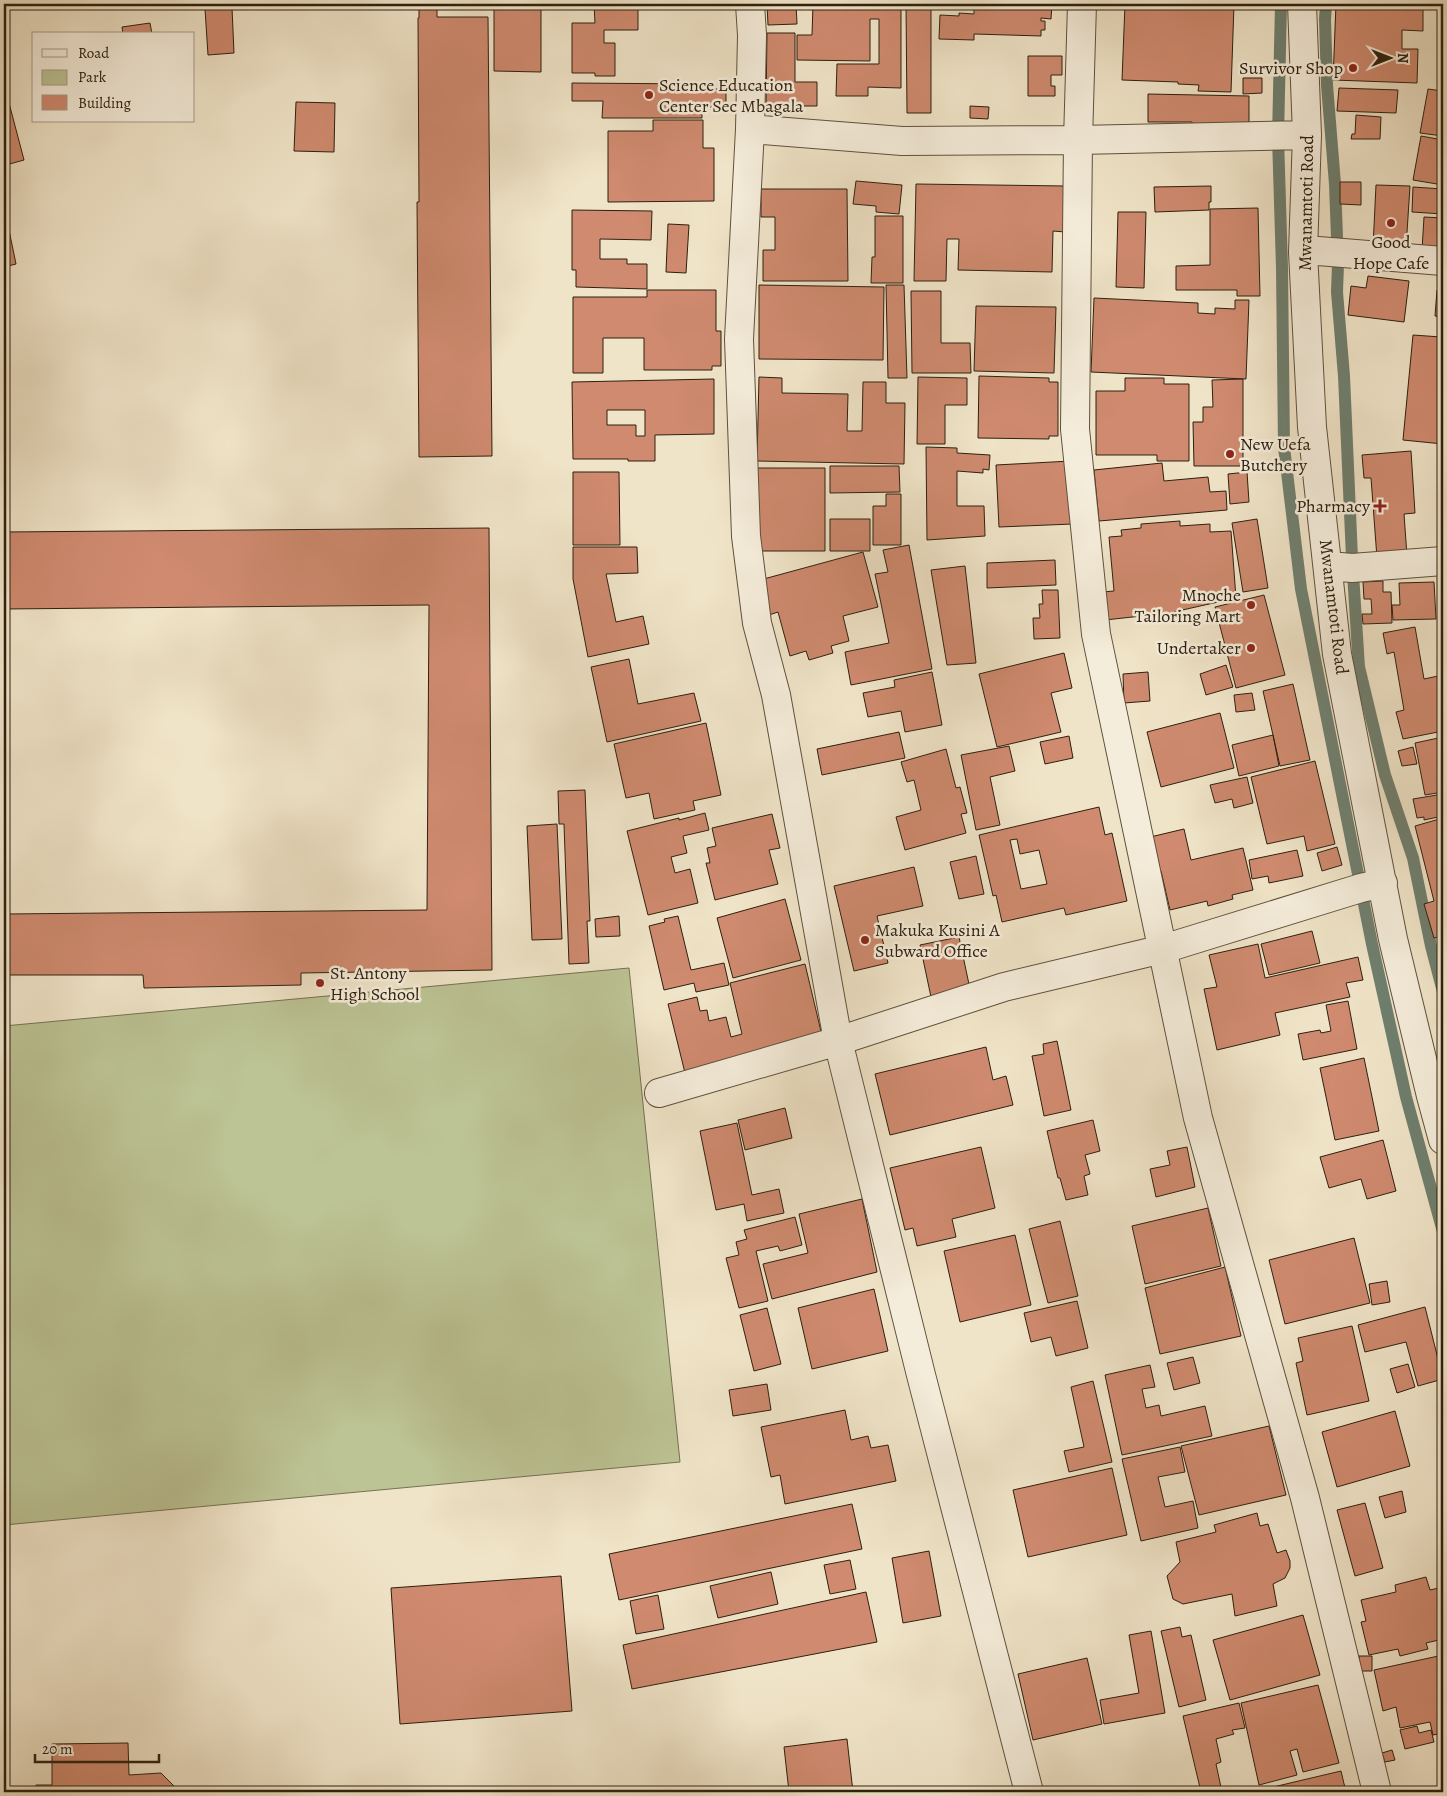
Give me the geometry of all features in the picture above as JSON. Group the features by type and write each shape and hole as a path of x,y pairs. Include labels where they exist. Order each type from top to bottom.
{"street":[{"path":"750,4 752,35 750,129 740,339 746,536 757,623 776,695 838,1041 921,1375 1029,1792"},
{"path":"1082,4 1078,140 1075,429 1096,634 1198,1118 1305,1498 1377,1792"},
{"name":"Mwanamtoti Road","path":"1302,4 1307,135 1303,252 1312,427 1338,654 1394,939 1433,1066 1443,1140"},
{"path":"750,129 902,142 1307,135"},
{"path":"1303,252 1318,251 1443,261"},
{"path":"1329,566 1352,568 1443,561"},
{"path":"659,1092 838,1041 1004,987 1163,949 1382,883"}],"green space":[{"path":"629,968 680,1462 4,1525 4,1026"}],"building":[{"path":"419,4 437,4 437,17 488,17 492,456 419,457 417,202 419,202"},
{"path":"494,4 541,4 541,72 494,71"},
{"path":"594,4 638,4 638,30 604,30 604,43 615,43 615,76 595,76 595,73 572,73 572,23 595,23"},
{"path":"767,4 796,4 797,24 768,25"},
{"path":"813,4 901,4 901,88 868,87 868,96 836,96 837,64 879,64 879,19 870,19 870,61 797,60 797,35 812,35"},
{"path":"906,4 931,4 931,113 907,113"},
{"path":"1034,4 1052,4 1051,19 1041,18 1041,21 1045,21 1045,30 1041,30 1041,36 974,34 974,40 939,39 940,15 959,16 959,13 974,14 974,8 1034,9"},
{"path":"1125,4 1234,4 1231,92 1198,91 1199,85 1178,84 1178,82 1122,80"},
{"path":"1336,4 1423,5 1423,31 1402,30 1402,49 1418,49 1417,83 1333,80"},
{"path":"232,8 234,53 208,55 205,9"},
{"path":"150,23 152,32 123,32 122,27"},
{"path":"767,33 795,33 795,82 817,82 817,106 766,106"},
{"path":"1028,56 1062,56 1062,75 1051,75 1051,86 1055,86 1055,96 1028,96"},
{"path":"1243,78 1262,78 1262,93 1243,94"},
{"name":"Science Education Center Sec Mbagala","path":"572,83 701,84 701,89 726,89 726,107 702,107 702,118 602,118 603,101 572,101"},
{"path":"1339,88 1398,90 1396,113 1337,111"},
{"path":"1428,89 1443,91 1443,136 1420,133"},
{"path":"1148,94 1249,96 1249,131 1192,130 1192,122 1148,122"},
{"path":"296,102 335,103 334,152 294,151"},
{"path":"9,103 24,160 6,165 4,159 4,105"},
{"path":"970,106 989,107 988,119 970,118"},
{"path":"1356,115 1381,117 1380,139 1351,139 1352,134 1355,134"},
{"path":"653,120 703,120 703,148 714,148 714,201 608,202 608,131 653,131"},
{"path":"1421,136 1443,140 1443,185 1413,180"},
{"path":"856,181 902,185 899,214 876,212 876,206 853,204"},
{"path":"1340,182 1361,182 1361,205 1340,204"},
{"path":"916,184 1066,186 1065,232 1053,231 1052,272 958,270 959,239 947,239 946,281 914,281"},
{"path":"1376,185 1410,186 1406,248 1373,247"},
{"path":"1211,186 1209,210 1155,212 1154,187"},
{"path":"1413,187 1443,189 1443,214 1412,212"},
{"path":"761,189 847,189 848,281 763,281 763,250 775,250 775,217 761,217"},
{"path":"4,206 16,264 4,267"},
{"path":"1258,208 1260,296 1237,296 1237,290 1176,290 1176,266 1210,265 1210,209"},
{"path":"572,210 652,211 651,240 600,239 600,259 627,259 627,264 647,264 647,289 576,287 576,270 572,270"},
{"path":"1118,212 1146,212 1144,288 1116,287"},
{"path":"875,216 903,216 903,283 871,283 872,257 875,257"},
{"path":"1424,217 1443,218 1443,251 1422,250"},
{"path":"668,224 689,225 686,273 666,272"},
{"path":"1368,276 1409,281 1404,322 1348,315 1351,286 1366,288"},
{"path":"759,285 884,287 883,360 759,359"},
{"path":"886,285 904,285 907,378 888,378"},
{"path":"647,290 716,290 716,331 721,331 721,366 712,366 712,370 644,370 644,338 603,338 603,373 573,373 573,297 647,297"},
{"path":"1437,290 1443,291 1443,317 1435,316"},
{"path":"911,291 941,291 941,343 970,343 971,373 912,373"},
{"path":"1094,298 1198,303 1198,313 1215,314 1215,308 1235,309 1235,300 1249,300 1246,379 1091,372"},
{"path":"976,306 1056,307 1054,373 974,371"},
{"path":"1413,335 1441,337 1438,367 1443,367 1443,444 1403,440"},
{"path":"979,376 1049,378 1049,382 1058,382 1058,436 1049,436 1049,439 978,438"},
{"path":"759,377 782,378 782,393 848,394 847,431 862,431 863,382 886,382 886,403 905,403 904,464 757,461"},
{"path":"918,377 967,378 967,405 945,405 945,444 917,444"},
{"path":"1125,378 1164,378 1164,384 1189,384 1189,461 1157,461 1157,455 1096,455 1096,391 1125,391"},
{"path":"714,379 714,434 655,435 655,461 573,459 572,382","holes":["607,410 645,410 645,436 636,436 636,425 607,425"]},
{"path":"1243,379 1243,466 1194,466 1193,422 1203,422 1203,407 1213,407 1212,380"},
{"path":"926,447 957,448 957,453 990,455 989,470 983,469 983,473 957,471 957,506 984,506 985,536 927,540"},
{"path":"1411,451 1415,513 1404,514 1407,556 1377,558 1371,478 1364,478 1362,455"},
{"path":"1071,461 1073,524 999,527 996,465"},
{"path":"1162,463 1164,481 1208,477 1210,492 1226,491 1227,510 1099,521 1094,470"},
{"path":"830,466 899,466 900,492 830,493"},
{"path":"757,468 825,468 825,551 757,551"},
{"path":"573,472 619,472 620,545 573,545"},
{"path":"1247,472 1249,502 1230,504 1228,474"},
{"path":"886,494 901,494 901,545 873,545 873,506 886,506"},
{"path":"830,519 870,519 870,551 830,551"},
{"path":"1257,519 1268,588 1243,592 1232,523"},
{"path":"1180,521 1180,526 1210,524 1210,532 1231,531 1236,598 1169,613 1105,620 1102,592 1114,591 1109,537 1122,536 1121,530 1141,528 1141,524"},
{"path":"489,528 492,970 301,973 301,985 144,988 143,975 4,975 4,914 427,910 429,605 4,609 4,532"},
{"path":"909,545 932,669 851,685 845,652 889,643 875,574 888,572 883,550"},
{"path":"573,547 637,547 638,573 606,574 616,622 643,616 649,644 588,657 573,579"},
{"path":"863,552 878,607 843,616 849,641 831,646 833,653 809,660 806,651 790,656 778,612 769,615 760,580"},
{"path":"1055,560 1056,585 987,588 987,563"},
{"path":"965,566 976,663 947,665 931,570"},
{"path":"1383,581 1383,592 1391,592 1392,623 1363,624 1362,614 1372,614 1371,599 1364,599 1363,582"},
{"path":"1434,582 1436,619 1393,620 1392,605 1400,605 1399,583"},
{"path":"1042,590 1058,590 1060,638 1034,639 1033,618 1040,618 1039,604 1043,604"},
{"path":"1264,595 1285,675 1236,688 1215,607"},
{"path":"1415,627 1424,679 1443,675 1443,731 1403,739 1396,712 1404,710 1394,652 1387,654 1383,633"},
{"path":"1064,653 1072,688 1051,693 1061,732 997,747 979,674"},
{"path":"629,659 638,704 694,693 701,721 607,742 591,667"},
{"path":"1226,665 1233,687 1206,695 1200,674"},
{"path":"932,672 942,725 905,732 901,711 868,717 863,693 895,687 894,680"},
{"path":"1148,672 1150,701 1124,703 1123,674"},
{"path":"1293,684 1310,760 1280,766 1263,691"},
{"path":"1252,693 1255,710 1236,712 1234,695"},
{"path":"1220,713 1234,768 1161,787 1147,732"},
{"path":"706,723 721,795 693,801 695,810 654,819 649,793 626,798 614,744"},
{"path":"899,732 905,758 822,775 817,749"},
{"path":"1273,735 1279,766 1239,776 1232,745"},
{"path":"1069,736 1073,758 1045,764 1040,742"},
{"path":"1443,737 1443,792 1425,795 1415,743"},
{"path":"1009,746 1015,771 990,777 1000,825 976,830 961,755"},
{"path":"1413,747 1417,764 1402,766 1398,751"},
{"path":"946,749 956,788 960,787 967,813 961,814 966,833 905,850 896,817 921,810 914,780 907,782 901,762"},
{"path":"1315,761 1335,844 1307,851 1304,836 1267,844 1251,777"},
{"path":"1247,777 1253,803 1234,808 1232,799 1215,803 1210,785"},
{"path":"585,790 590,921 587,921 589,963 569,964 564,824 559,824 558,791"},
{"path":"1443,794 1443,816 1424,820 1424,817 1417,818 1413,799"},
{"path":"1099,807 1105,835 1112,833 1127,901 1066,915 1064,908 1002,922 996,895 993,896 979,835","holes":["1017,839 1020,854 1039,850 1047,884 1021,889 1010,840"]},
{"path":"705,813 709,830 683,836 687,853 671,857 675,873 690,869 698,903 648,915 627,831"},
{"path":"772,814 780,848 769,850 778,884 715,900 706,863 710,863 707,848 716,846 712,828"},
{"path":"1443,818 1443,936 1434,938 1424,904 1434,901 1415,826"},
{"path":"557,824 562,939 532,940 527,826"},
{"path":"1184,829 1191,860 1243,848 1253,890 1232,895 1233,899 1208,906 1207,901 1170,910 1161,871 1155,872 1146,838"},
{"path":"1337,847 1342,865 1322,871 1317,853"},
{"path":"1297,850 1303,876 1269,883 1268,876 1252,879 1249,860"},
{"path":"976,856 984,894 959,899 950,862"},
{"name":"Makuka Kusini A Subward Office","path":"914,867 923,906 877,916 888,963 854,971 834,886"},
{"path":"785,899 801,960 733,978 717,918"},
{"path":"619,916 620,936 596,937 595,919"},
{"path":"678,916 691,970 724,963 729,985 696,992 694,983 664,990 649,926 665,922 664,919"},
{"path":"1312,931 1320,963 1269,975 1261,944"},
{"path":"959,937 970,989 931,997 920,945"},
{"path":"1258,944 1265,978 1358,957 1363,980 1346,983 1350,997 1275,1013 1280,1035 1217,1050 1204,989 1217,987 1209,955"},
{"path":"805,964 824,1044 686,1077 668,1004 697,997 700,1011 707,1010 709,1021 726,1017 731,1037 742,1034 730,983"},
{"path":"1348,1001 1357,1049 1303,1060 1298,1034 1320,1030 1321,1033 1331,1031 1326,1005"},
{"path":"1057,1041 1071,1110 1044,1116 1032,1056 1044,1054 1043,1044"},
{"path":"986,1047 993,1080 1006,1076 1013,1105 890,1135 875,1074"},
{"path":"1364,1058 1379,1131 1335,1140 1320,1068"},
{"path":"785,1108 792,1138 745,1150 738,1120"},
{"path":"1093,1120 1100,1151 1085,1155 1090,1174 1084,1176 1088,1195 1066,1200 1060,1178 1058,1178 1047,1131"},
{"path":"737,1123 752,1195 779,1189 784,1213 747,1221 744,1204 716,1210 700,1131"},
{"path":"1383,1140 1396,1191 1367,1199 1361,1179 1329,1188 1320,1157"},
{"path":"981,1147 995,1208 952,1219 956,1237 917,1246 913,1228 905,1230 890,1168"},
{"path":"1187,1147 1195,1187 1156,1197 1150,1169 1170,1165 1167,1151"},
{"path":"862,1199 877,1272 772,1299 763,1264 808,1253 799,1214"},
{"path":"1208,1208 1221,1266 1145,1284 1132,1226"},
{"path":"795,1217 802,1245 780,1251 778,1246 756,1251 768,1301 739,1308 726,1258 739,1255 736,1242 747,1239 744,1230"},
{"path":"1060,1221 1078,1296 1048,1303 1029,1229"},
{"path":"1015,1235 1031,1305 960,1322 944,1251"},
{"path":"1354,1238 1370,1303 1285,1324 1269,1260"},
{"path":"1225,1267 1241,1336 1160,1354 1145,1288"},
{"path":"1387,1281 1390,1302 1372,1305 1369,1284"},
{"path":"874,1289 888,1351 812,1369 798,1308"},
{"path":"1077,1301 1088,1348 1056,1356 1051,1337 1031,1342 1024,1313"},
{"path":"1425,1307 1443,1379 1418,1386 1406,1342 1365,1352 1358,1325"},
{"path":"767,1308 781,1364 754,1371 740,1315"},
{"path":"1352,1326 1369,1401 1307,1415 1296,1363 1303,1361 1298,1338"},
{"path":"1193,1357 1200,1383 1174,1390 1167,1363"},
{"path":"1408,1364 1415,1387 1397,1393 1390,1369"},
{"path":"1150,1365 1155,1387 1142,1389 1146,1408 1159,1405 1161,1416 1205,1406 1212,1436 1122,1455 1105,1375"},
{"path":"1093,1381 1112,1462 1069,1472 1064,1451 1084,1447 1071,1387"},
{"path":"767,1384 771,1410 733,1416 729,1390"},
{"path":"845,1410 851,1440 868,1436 871,1448 888,1445 896,1481 785,1504 780,1475 771,1477 761,1427"},
{"path":"1395,1411 1410,1466 1337,1487 1322,1432"},
{"path":"1269,1426 1286,1495 1199,1515 1181,1446"},
{"path":"1180,1447 1185,1472 1158,1477 1165,1507 1193,1501 1198,1528 1141,1541 1122,1459"},
{"path":"1112,1468 1127,1535 1028,1557 1013,1490"},
{"path":"1402,1491 1406,1512 1385,1518 1379,1497"},
{"path":"1365,1503 1383,1568 1355,1576 1337,1510"},
{"path":"852,1504 862,1549 619,1600 609,1554"},
{"path":"1257,1513 1260,1526 1268,1524 1277,1553 1286,1550 1290,1561 1290,1568 1285,1578 1273,1584 1277,1606 1235,1616 1232,1594 1183,1604 1173,1599 1167,1576 1180,1562 1176,1542 1216,1532 1214,1525"},
{"path":"929,1551 941,1616 903,1623 892,1558"},
{"path":"850,1560 856,1589 830,1594 824,1565"},
{"path":"771,1572 778,1604 718,1618 710,1586"},
{"path":"561,1576 572,1711 400,1724 391,1588"},
{"path":"1426,1577 1430,1590 1443,1587 1443,1639 1426,1643 1428,1649 1400,1656 1398,1649 1369,1655 1361,1622 1366,1621 1361,1600 1396,1592 1395,1585"},
{"path":"866,1592 877,1642 632,1689 623,1645"},
{"path":"658,1595 664,1629 636,1634 630,1601"},
{"path":"1303,1615 1320,1675 1230,1700 1213,1640"},
{"path":"1180,1627 1182,1637 1191,1635 1206,1700 1179,1707 1161,1631"},
{"path":"1151,1631 1165,1713 1104,1724 1100,1700 1139,1693 1129,1635"},
{"path":"1443,1655 1443,1733 1433,1735 1430,1722 1400,1728 1396,1707 1383,1711 1374,1670"},
{"path":"1359,1656 1372,1656 1372,1671 1359,1671"},
{"path":"1087,1658 1102,1724 1033,1740 1018,1674"},
{"path":"1318,1685 1339,1763 1303,1772 1297,1749 1290,1751 1297,1775 1259,1785 1241,1703"},
{"path":"1239,1703 1245,1728 1232,1730 1234,1734 1216,1739 1221,1762 1216,1764 1222,1792 1201,1792 1183,1716"},
{"path":"1417,1726 1419,1733 1431,1730 1434,1742 1405,1749 1400,1730"},
{"path":"847,1739 853,1792 789,1792 784,1747"},
{"path":"128,1743 129,1775 161,1773 180,1792 36,1792 36,1785 52,1785 52,1744"},
{"path":"1392,1750 1395,1760 1385,1762 1382,1753"},
{"path":"1341,1771 1346,1792 1252,1792"}],"waterway":[{"path":"1281,4 1278,137 1284,447 1301,589 1372,944 1406,1097 1443,1232"},
{"path":"1326,4 1327,85 1335,184 1338,264 1337,292 1344,376 1359,667 1385,775 1413,858 1431,946 1443,992"}],"place":[{"name":"Survivor Shop","path":"1353,68"},
{"name":"Science Education Center Sec Mbagala","path":"649,95"},
{"name":"Good Hope Cafe","path":"1391,223"},
{"name":"New Uefa Butchery","path":"1230,454"},
{"name":"Pharmacy","path":"1380,506"},
{"name":"Mnoche Tailoring Mart","path":"1251,605"},
{"name":"Undertaker","path":"1251,648"},
{"name":"Makuka Kusini A Subward Office","path":"865,940"},
{"name":"St. Antony High School","path":"320,983"}]}
